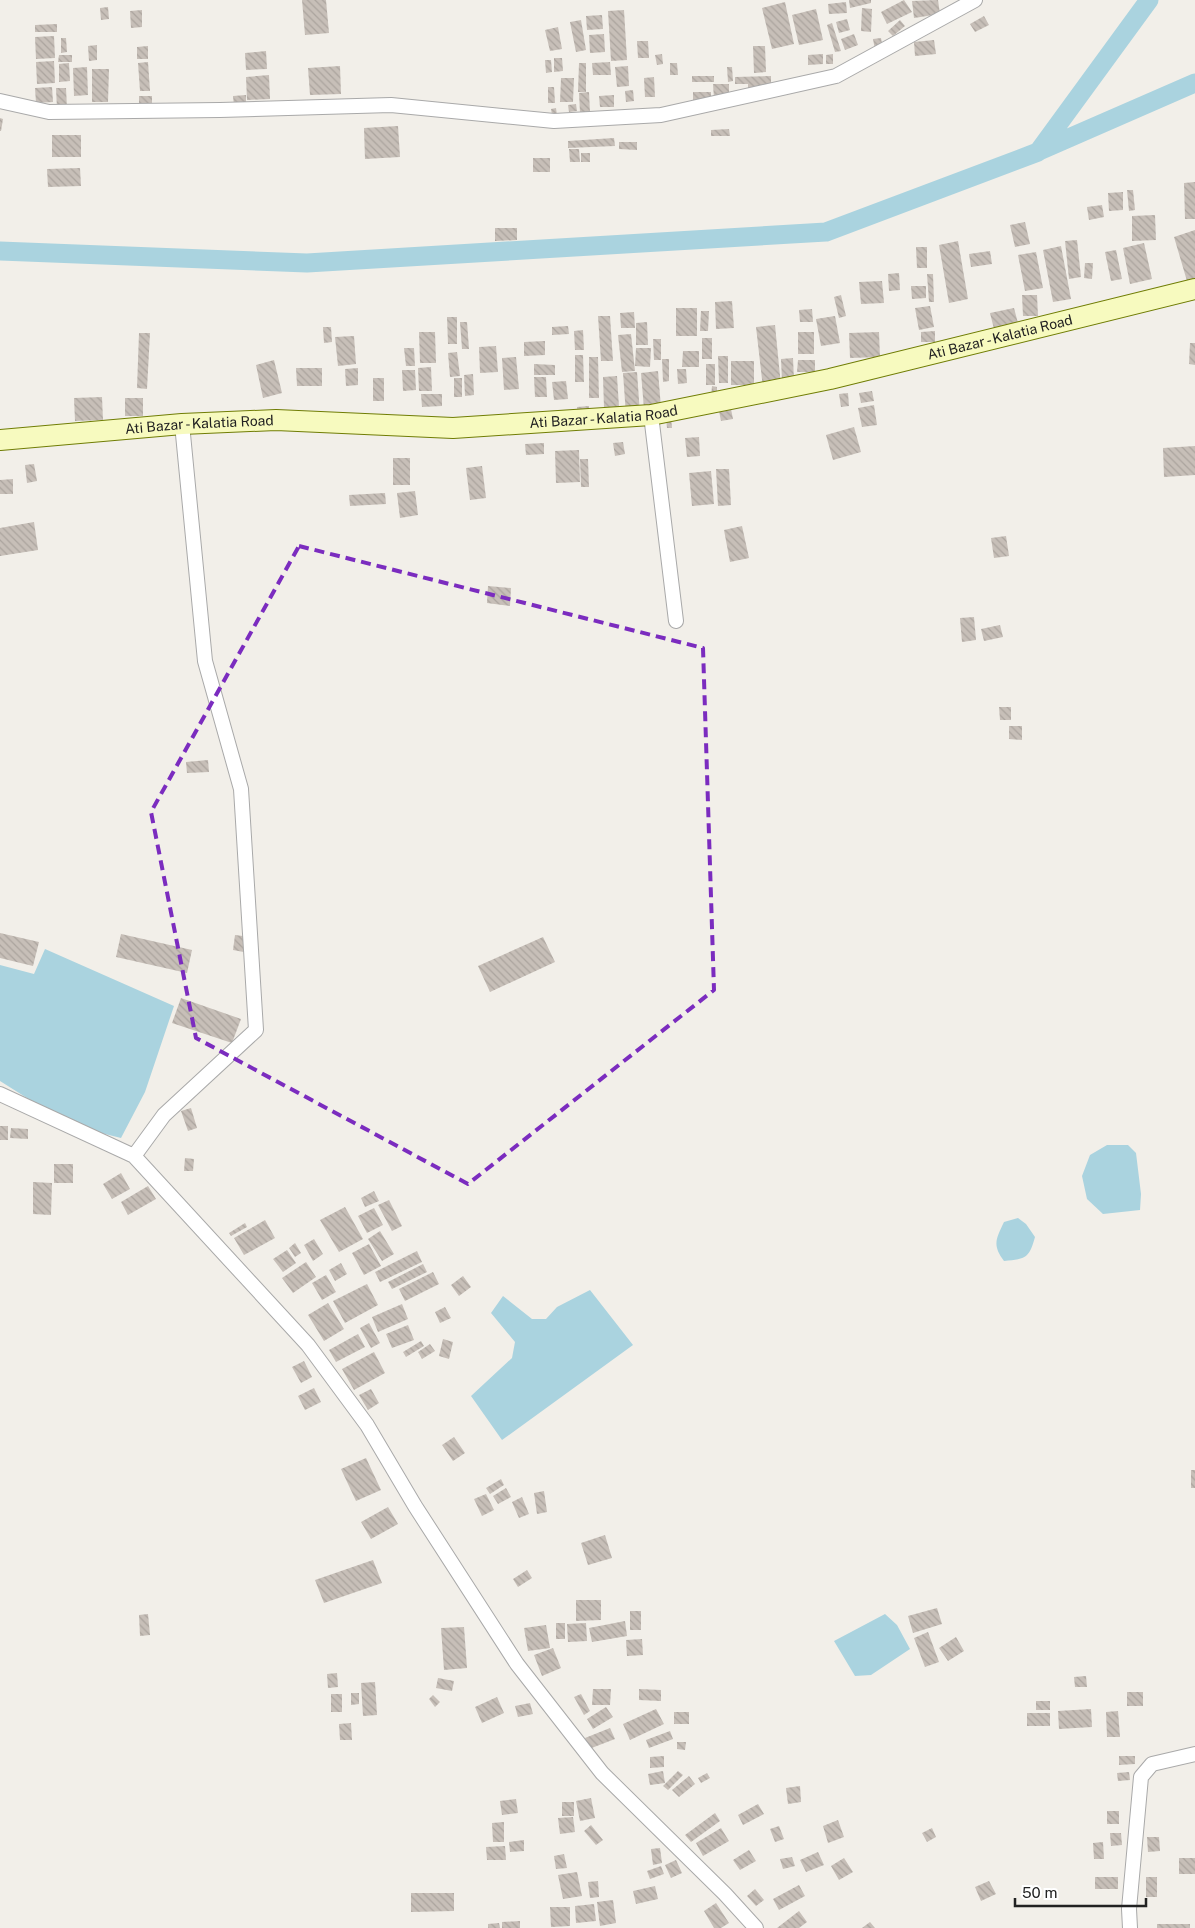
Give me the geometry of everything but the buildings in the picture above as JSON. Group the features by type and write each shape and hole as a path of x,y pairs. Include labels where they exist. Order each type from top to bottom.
{"main road":[{"name":"Ati Bazar - Kalatia Road","path":"0,440 182,424 276,420 453,428 651,414 830,379 1195,289"}],"street":[{"path":"0,101 49,112 391,105 554,121 661,116 836,76 975,0"},
{"path":"651,414 676,621"},
{"path":"134,1156 164,1115 256,1030 241,789 205,661 182,424"},
{"path":"0,1094 134,1156 308,1345 367,1425 415,1506 517,1664 602,1773 725,1894 756,1928"},
{"path":"1130,1928 1128,1909 1142,1777 1152,1764 1195,1754"}],"highlighted area":[{"path":"299,546 703,648 714,990 468,1184 196,1038 151,812"}],"water":[{"path":"45,949 174,1006 145,1092 121,1138 89,1130 54,1115 0,1081 0,965 34,974"},
{"path":"1107,1145 1128,1145 1136,1153 1141,1194 1140,1210 1103,1214 1087,1199 1082,1176 1090,1155"},
{"path":"1018,1218 1026,1224 1035,1237 1033,1244 1025,1257 1004,1261 998,1251 997,1238 1004,1222"},
{"path":"590,1290 633,1345 502,1440 471,1396 512,1358 515,1342 491,1313 503,1296 532,1319 546,1319 557,1307"},
{"path":"885,1614 897,1625 910,1649 871,1675 855,1676 834,1641"}],"waterway":[{"path":"0,251 307,263 826,232 1038,152 1149,0"},
{"path":"1039,151 1195,83"}]}
